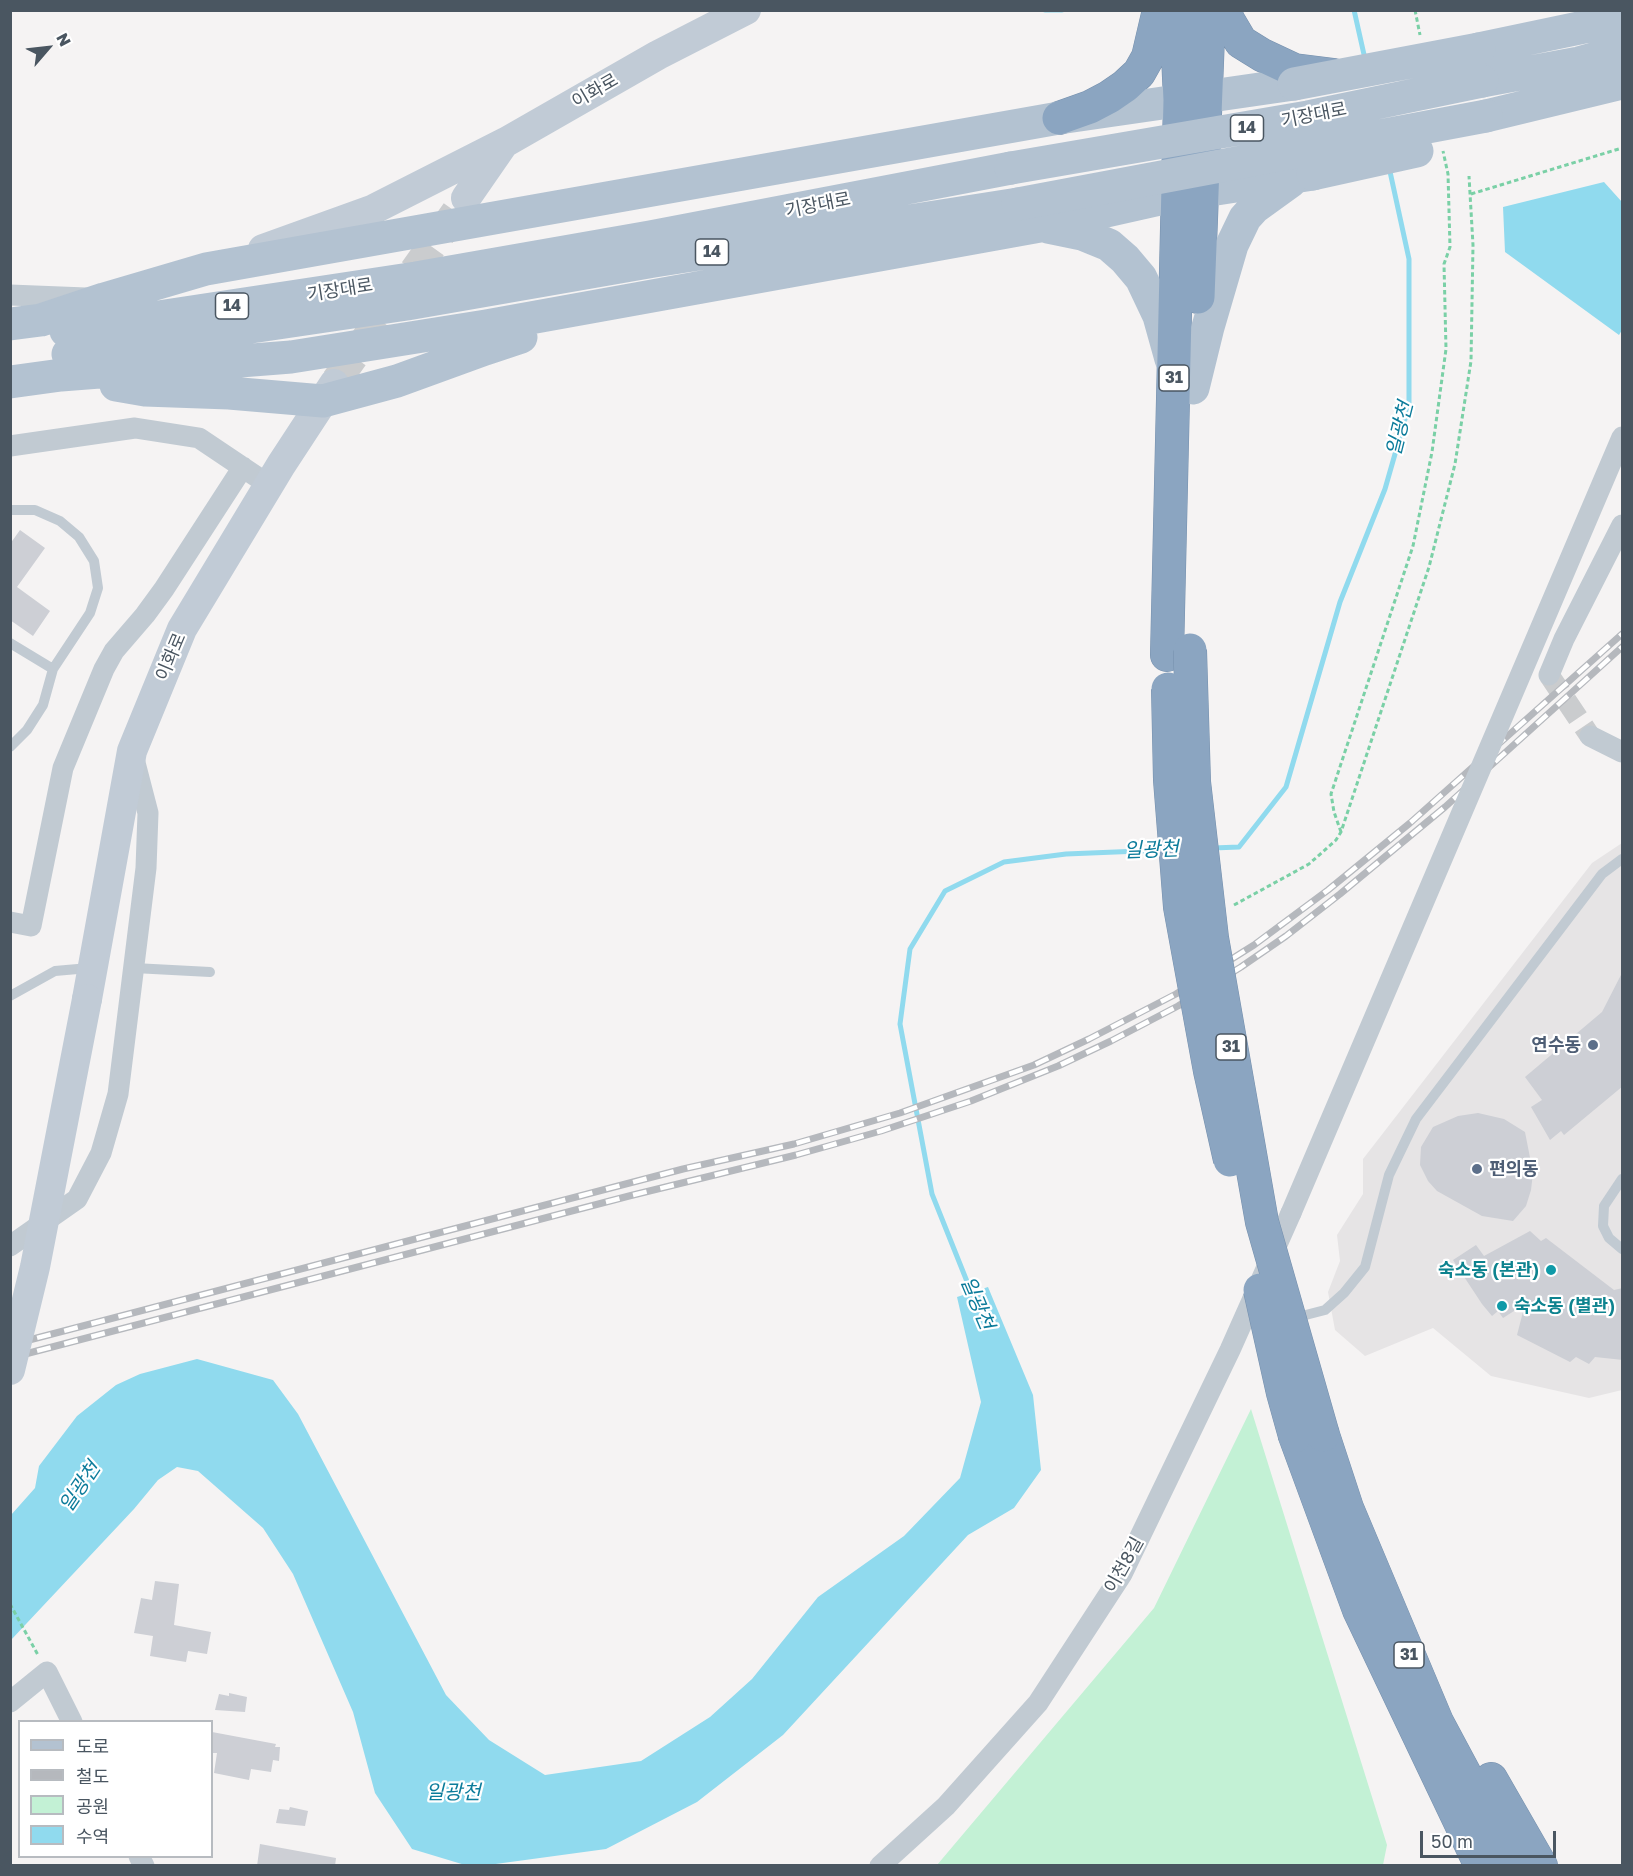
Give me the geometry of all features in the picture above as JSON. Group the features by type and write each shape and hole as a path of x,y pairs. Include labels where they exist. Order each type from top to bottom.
{"highway":[{"path":"1059,118 1090,107 1125,86 1139,73 1148,57 1159,10"},
{"path":"1176,10 1193,99"},
{"path":"1193,99 1209,10"},
{"path":"1224,10 1241,42 1262,56 1294,70 1338,76"},
{"name":"31","path":"1193,99 1178,652 1170,780 1180,907 1210,1071 1281,1382 1347,1508 1437,1722 1514,1866"},
{"name":"31","path":"1309,1436 1359,1610 1481,1866"},
{"path":"1414,1667 1462,1729 1541,1866"},
{"path":"1463,1828 1474,1866"}],"main road":[{"name":"이화로","path":"466,198 506,142 658,55 746,10"},
{"path":"206,269 1059,118 1294,84 1623,19"},
{"name":"기장대로","path":"10,364 412,291 650,237 1011,168 1308,117 1579,63 1623,51"},
{"name":"기장대로","path":"10,340 666,259 1029,201 1486,116 1623,83"},
{"path":"1294,84 1274,101 1268,121 1275,157 1288,172 1305,176"},
{"path":"10,382 61,375 291,357 657,296 1040,226 1190,194 1305,176 1488,136 1623,100"},
{"path":"1040,226 1090,200 1102,184 1102,160 1091,140 1059,118"},
{"path":"10,324 41,320 104,298 206,269 374,209 506,142"},
{"path":"1184,380 1232,245 1245,218 1265,198 1305,176"},
{"path":"1040,226 1083,234 1109,245 1125,259 1141,278 1159,316 1184,380"},
{"path":"61,375 145,390 229,393 329,391 397,381 485,349 657,296"},
{"name":"이화로","path":"10,1370 35,1267 132,751 182,629 329,391"}],"street":[{"path":"10,295 104,298"},
{"path":"10,446 135,428 199,438 269,485"},
{"name":"이천8길","path":"880,1866 946,1806 1038,1703 1122,1574 1248,1330 1291,1213 1623,437"},
{"path":"10,922 31,926 63,768 104,669 114,651 146,615 164,589 243,467"},
{"path":"1549,675 1564,639 1623,525"},
{"path":"1590,736 1623,752"},
{"path":"10,1246 77,1199 102,1153 118,1094 146,868 148,813 132,751"},
{"path":"10,1702 47,1672 71,1720"}],"lane":[{"path":"10,510 35,510 60,520 79,537 94,561 98,588 90,613 53,669 43,705 27,730 10,747"},
{"path":"10,643 53,669"},
{"path":"1248,1330 1325,1310 1344,1293 1365,1267 1389,1175 1416,1119 1602,873 1623,859"},
{"path":"10,996 55,971 92,968"},
{"path":"134,968 210,972"},
{"path":"1623,1179 1604,1206 1603,1226 1609,1238 1623,1249"}],"path":[{"path":"1415,10 1422,46"},
{"path":"1471,194 1623,148"},
{"path":"1341,832 1331,794 1413,546 1432,452 1446,349 1444,264 1450,247 1448,174 1443,151"},
{"path":"1232,906 1309,864 1336,840 1341,832 1429,567 1455,464 1470,362 1473,245 1469,176"},
{"path":"10,1604 39,1656"}],"shaded area":[{"path":"1622,843 1622,1390 1589,1398 1491,1376 1433,1328 1365,1356 1335,1330 1328,1292 1340,1261 1337,1235 1363,1194 1363,1159 1592,863"}],"green space":[{"path":"1251,1409 1387,1845 1383,1865 937,1865 1154,1608"}],"water":[{"path":"1604,182 1622,202 1622,330 1619,335 1505,252 1503,207"},
{"name":"일광천","path":"988,1287 1033,1395 1041,1470 1014,1508 968,1535 783,1735 697,1802 606,1849 481,1866 465,1865 412,1849 375,1793 353,1712 293,1574 263,1528 198,1471 177,1467 158,1480 134,1509 11,1640 11,1515 35,1488 39,1466 77,1416 116,1385 140,1374 197,1359 273,1380 298,1414 446,1695 489,1740 545,1775 641,1761 710,1717 752,1679 818,1597 904,1536 960,1478 981,1402 957,1297"}],"building":[{"path":"20,530 45,548 17,587 50,611 33,636 10,620 10,544"},
{"name":"연수동","path":"1623,971 1623,1086 1564,1135 1561,1131 1550,1140 1531,1107 1542,1100 1525,1077 1602,1012"},
{"name":"편의동","path":"1478,1113 1504,1119 1525,1132 1533,1173 1531,1190 1526,1206 1513,1221 1482,1216 1437,1191 1428,1181 1420,1165 1421,1147 1433,1127 1458,1116"},
{"path":"1530,1231 1541,1241 1546,1238 1614,1290 1623,1288 1623,1360 1595,1357 1589,1364 1576,1357 1570,1362 1517,1335 1525,1304 1503,1318 1498,1311 1492,1316 1453,1260 1476,1245 1484,1256"},
{"path":"155,1581 179,1584 174,1625 211,1632 207,1654 188,1651 186,1662 150,1656 153,1636 134,1633 141,1598 152,1600"},
{"path":"229,1693 247,1697 245,1712 215,1710 219,1694 229,1696"},
{"path":"213,1732 276,1744 275,1747 280,1747 279,1761 273,1760 271,1772 251,1769 249,1780 214,1773 217,1753 213,1753"},
{"path":"290,1807 308,1811 305,1826 276,1823 279,1809 289,1810"},
{"path":"260,1844 336,1858 335,1866 257,1866"}],"waterway":[{"path":"1045,10 1062,10"},
{"name":"일광천","path":"1354,10 1365,59"},
{"name":"일광천","path":"1213,848 1239,847 1286,787 1340,602 1385,489 1409,405 1409,259 1389,167"},
{"name":"일광천","path":"974,1299 932,1194 900,1024 910,949 945,891 1004,862 1066,854 1165,850"}],"tunnel":[{"path":"336,381 456,212"},
{"path":"1549,675 1590,736"}],"railway":[{"path":"10,1345 683,1169 794,1144 900,1113 1034,1065 1176,994 1254,945 1328,890 1410,823 1622,634"},
{"path":"10,1358 629,1196 796,1155 881,1131 971,1101 1058,1066 1178,1006 1286,936 1445,807 1622,647"}],"place":[{"name":"연수동","path":"1593,1045"},
{"name":"편의동","path":"1477,1169"},
{"name":"숙소동 (본관)","path":"1551,1270"},
{"name":"숙소동 (별관)","path":"1502,1306"}]}
